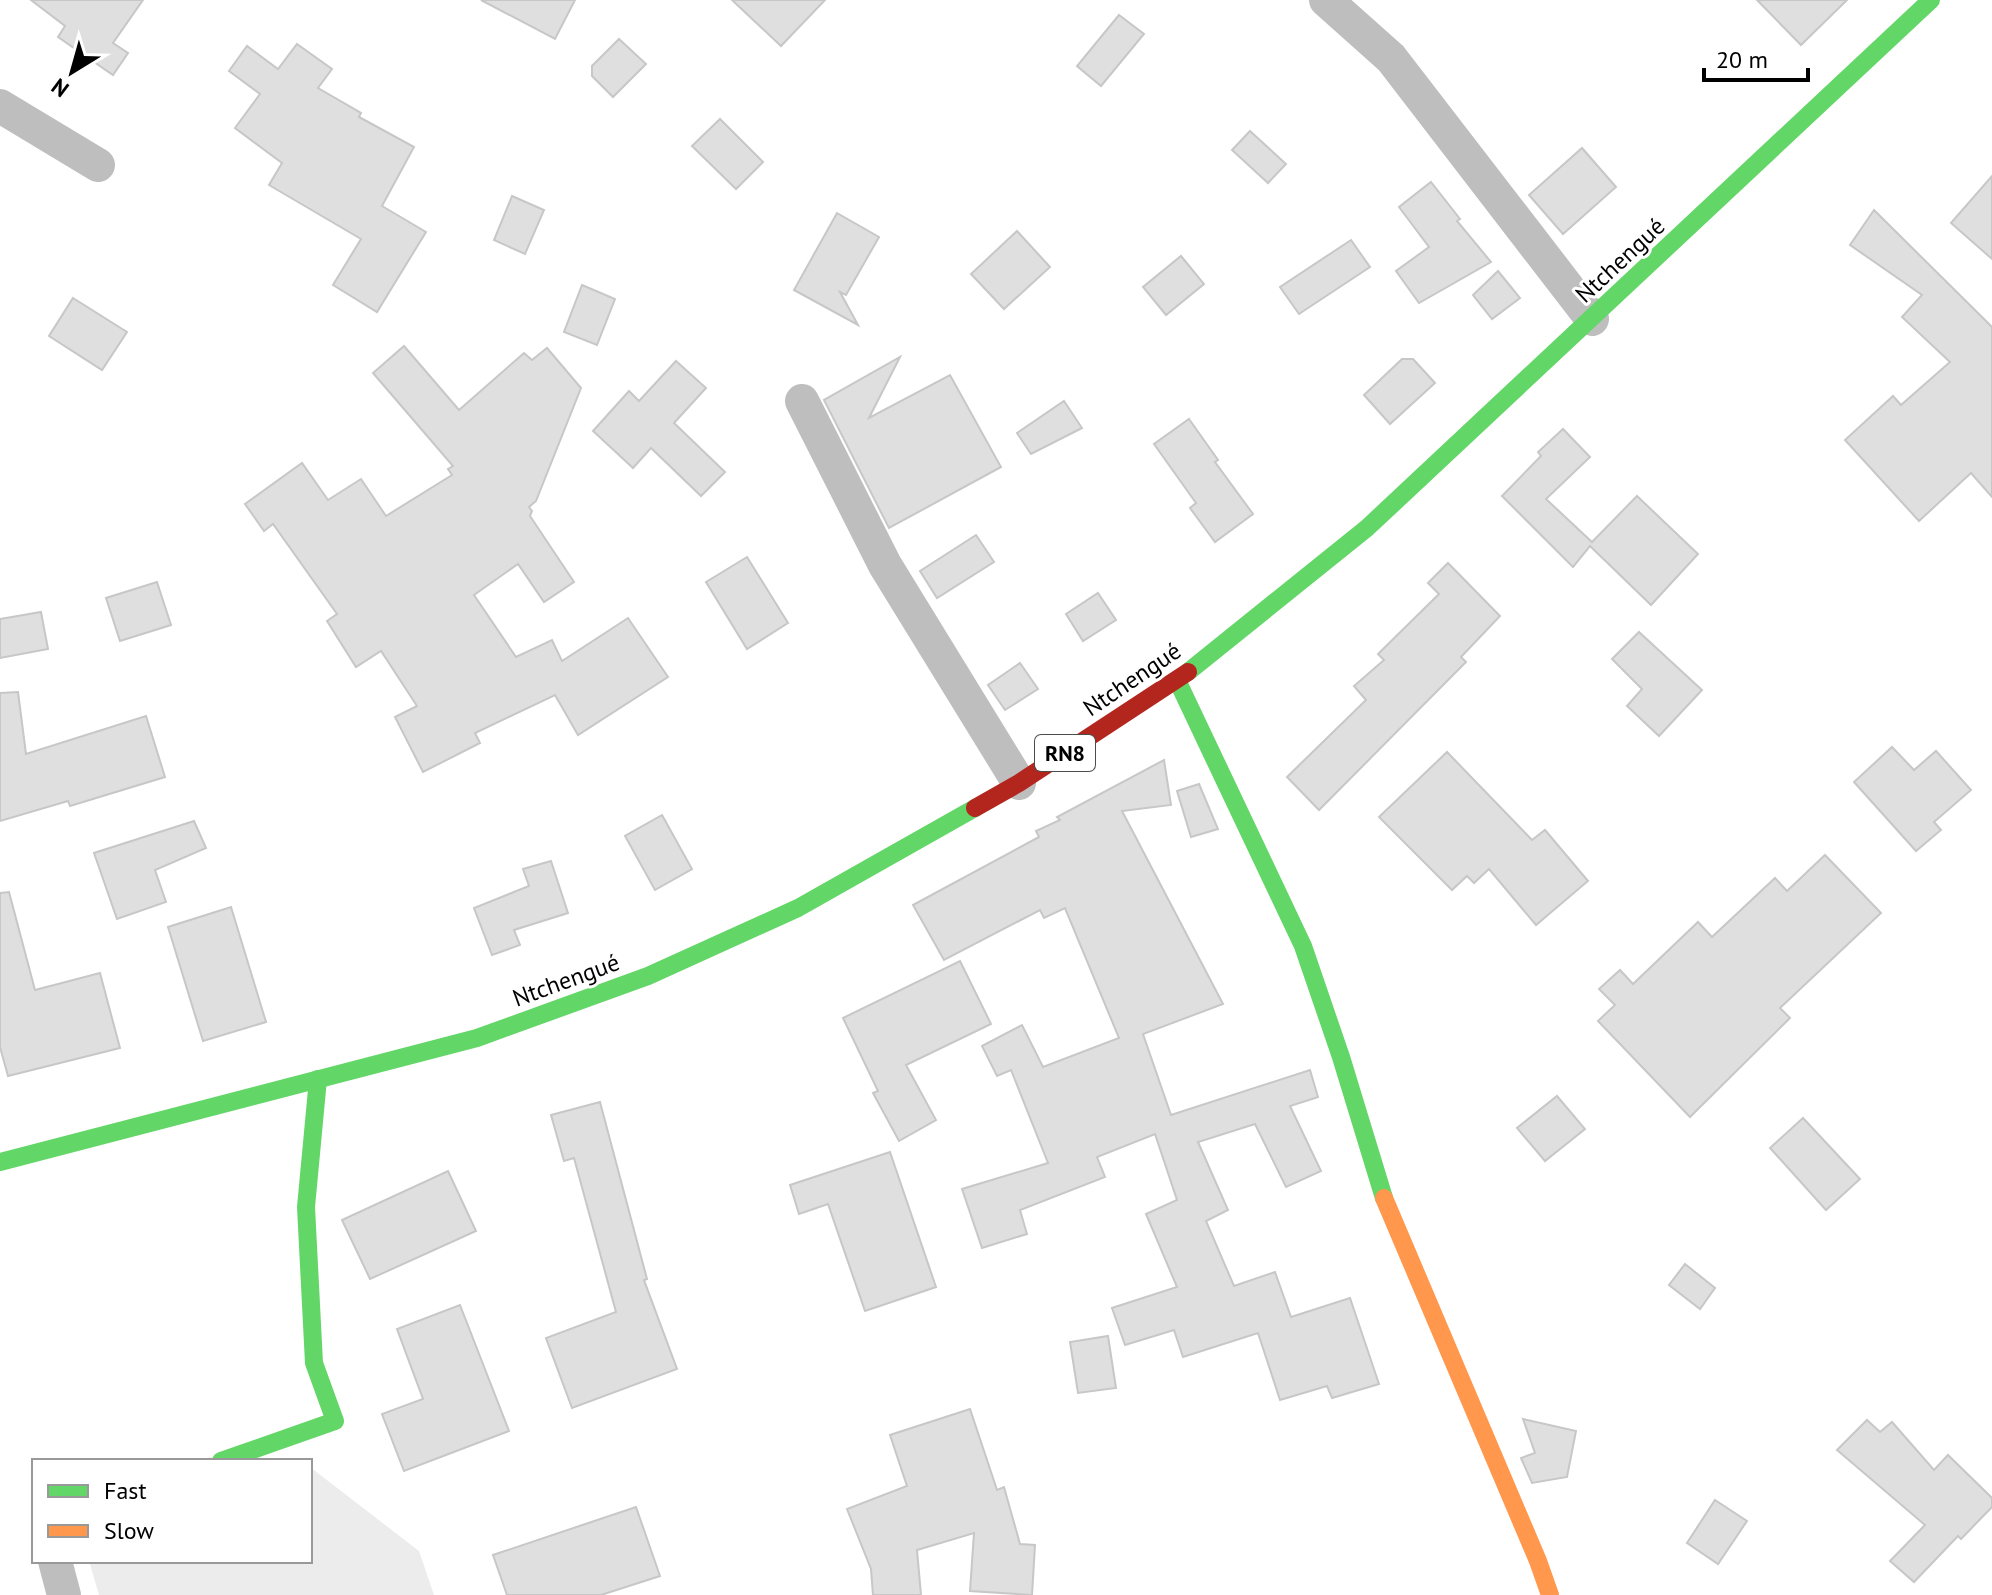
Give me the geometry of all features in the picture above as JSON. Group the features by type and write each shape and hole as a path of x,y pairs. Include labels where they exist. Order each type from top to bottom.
{"main road":[{"name":"Ntchengué","path":"0,1162 477,1038 648,976 798,908 1019,783 1177,680 1367,528 1931,0"},
{"path":"1177,680 1303,946 1382,1193 1550,1595"},
{"path":"227,1459 335,1421 314,1363 306,1207 318,1079"}],"street":[{"path":"1326,0 1391,58 1592,319"},
{"path":"0,106 98,165"},
{"path":"802,401 885,565 1019,783"},
{"path":"56,1563 64,1595"}],"shaded area":[{"path":"312,1469 419,1551 434,1595 99,1595 90,1563 312,1563"}],"building":[{"path":"31,0 143,0 113,43 128,53 113,75 58,37 65,26"},
{"path":"481,0 575,0 555,39"},
{"path":"732,0 825,0 781,46"},
{"path":"1757,0 1847,0 1801,45"},
{"path":"1119,15 1144,34 1101,86 1077,66"},
{"path":"619,39 646,64 613,97 592,76 592,66"},
{"path":"297,44 332,69 318,88 361,113 359,117 414,147 382,206 426,232 377,312 333,285 361,239 269,185 282,163 235,128 260,94 229,71 247,46 278,69"},
{"path":"720,119 763,162 736,189 692,146"},
{"path":"1250,131 1286,164 1268,183 1232,150"},
{"path":"1582,148 1616,187 1563,234 1529,195"},
{"path":"1992,176 1992,259 1951,223"},
{"path":"1431,182 1460,219 1457,221 1491,262 1419,303 1396,271 1429,247 1399,207"},
{"path":"512,196 544,210 525,254 494,240"},
{"path":"1874,210 1992,327 1992,497 1971,473 1919,521 1845,440 1893,396 1901,405 1950,362 1902,317 1922,295 1850,245"},
{"path":"837,213 879,237 846,295 840,292 858,325 794,290"},
{"path":"1017,231 1050,267 1004,309 971,274"},
{"path":"1351,240 1370,267 1299,314 1280,287"},
{"path":"1181,256 1204,284 1166,315 1143,287"},
{"path":"1498,271 1520,298 1492,319 1473,295"},
{"path":"582,285 615,299 597,345 564,332"},
{"path":"73,298 127,332 102,370 49,336"},
{"path":"404,346 459,410 524,353 532,360 547,348 581,388 536,501 529,507 532,511 530,516 574,582 544,602 518,564 474,595 516,657 552,640 562,661 628,618 668,677 578,735 555,695 475,733 480,743 423,772 395,717 417,706 381,651 356,667 327,621 337,614 273,524 264,531 245,504 302,463 328,500 361,479 386,516 452,475 448,469 453,466 373,373"},
{"path":"900,357 869,418 950,375 1001,467 889,528 824,400"},
{"path":"1402,359 1413,359 1435,383 1390,424 1364,395"},
{"path":"676,361 706,388 674,423 725,472 701,496 651,448 633,468 593,431 629,391 639,401"},
{"path":"1064,401 1082,428 1031,454 1017,433"},
{"path":"1189,419 1218,460 1215,462 1253,514 1215,542 1190,508 1196,503 1154,444"},
{"path":"1563,429 1590,457 1546,499 1592,542 1637,496 1698,554 1651,605 1590,546 1573,567 1502,496 1541,456 1538,452"},
{"path":"976,535 994,562 937,598 920,571"},
{"path":"747,557 788,623 747,649 706,582"},
{"path":"1448,563 1500,616 1461,657 1466,662 1319,810 1287,777 1366,700 1354,686 1384,660 1378,654 1439,594 1428,583"},
{"path":"157,582 171,625 120,641 106,598"},
{"path":"1098,593 1116,620 1083,641 1066,614"},
{"path":"41,612 48,649 0,658 0,619"},
{"path":"1639,632 1702,690 1659,736 1627,706 1642,689 1612,659"},
{"path":"1020,663 1038,689 1005,710 988,685"},
{"path":"18,692 26,754 146,716 165,777 70,806 68,801 0,821 0,693"},
{"path":"1892,747 1914,770 1936,751 1971,790 1934,822 1941,830 1916,851 1854,782"},
{"path":"1447,752 1532,840 1545,830 1588,881 1536,925 1489,869 1474,883 1467,876 1452,890 1379,817"},
{"path":"1164,760 1171,805 1122,811 1223,1004 1143,1034 1171,1115 1310,1070 1318,1097 1290,1106 1321,1171 1286,1187 1255,1124 1198,1142 1228,1210 1206,1221 1234,1286 1275,1272 1291,1317 1350,1298 1379,1384 1332,1398 1327,1386 1280,1400 1258,1333 1183,1357 1174,1330 1125,1345 1112,1308 1177,1287 1146,1214 1177,1200 1155,1134 1097,1157 1105,1177 1020,1210 1027,1234 982,1248 962,1189 1048,1163 1011,1070 997,1076 982,1046 1022,1025 1043,1067 1119,1038 1065,908 1044,918 1040,910 944,960 913,905 1039,837 1036,831 1060,820 1057,817"},
{"path":"1199,784 1218,829 1191,837 1177,791"},
{"path":"662,815 692,869 655,890 625,836"},
{"path":"194,821 206,848 155,870 166,902 117,919 94,853"},
{"path":"1825,855 1881,913 1780,1008 1790,1018 1690,1117 1598,1021 1615,1005 1599,989 1620,970 1633,984 1698,922 1712,937 1775,878 1787,891"},
{"path":"551,861 568,913 514,930 520,945 492,955 474,908 529,886 523,869"},
{"path":"9,892 35,990 100,973 120,1048 8,1076 0,1047 0,893"},
{"path":"231,907 266,1022 203,1041 168,927"},
{"path":"960,961 991,1024 906,1065 936,1120 899,1141 873,1093 878,1091 843,1018"},
{"path":"1557,1096 1585,1129 1545,1161 1517,1128"},
{"path":"600,1102 647,1279 644,1280 677,1369 572,1408 546,1338 616,1312 574,1158 564,1161 551,1115"},
{"path":"1803,1118 1860,1179 1826,1210 1770,1148"},
{"path":"890,1152 936,1287 865,1311 828,1204 799,1214 790,1185"},
{"path":"448,1171 476,1231 370,1279 342,1220"},
{"path":"1685,1264 1715,1288 1700,1309 1669,1285"},
{"path":"460,1305 509,1431 404,1471 382,1414 423,1399 397,1329"},
{"path":"1108,1336 1116,1388 1078,1393 1070,1342"},
{"path":"970,1409 997,1490 1004,1487 1020,1544 1035,1545 1032,1595 970,1591 974,1533 917,1550 921,1595 873,1595 871,1569 847,1509 907,1486 890,1435"},
{"path":"1523,1419 1576,1431 1567,1477 1532,1483 1521,1458 1535,1453"},
{"path":"1867,1420 1880,1432 1892,1422 1934,1470 1948,1455 1992,1498 1992,1507 1961,1539 1958,1536 1914,1582 1890,1561 1925,1525 1837,1450"},
{"path":"1715,1500 1747,1521 1718,1564 1687,1543"},
{"path":"636,1507 660,1576 601,1595 507,1595 493,1555"}],"traffic: fast":[{"path":"1188,672 1367,528 1931,0"},
{"path":"1177,680 1303,946 1384,1198"},
{"path":"0,1162 477,1038 648,976 798,908 975,808"},
{"path":"227,1459 335,1421 314,1363 306,1207 318,1079"}],"traffic: slow":[{"path":"1384,1198 1550,1595"}],"traffic: jam":[{"path":"975,808 1019,783 1188,672"}]}
